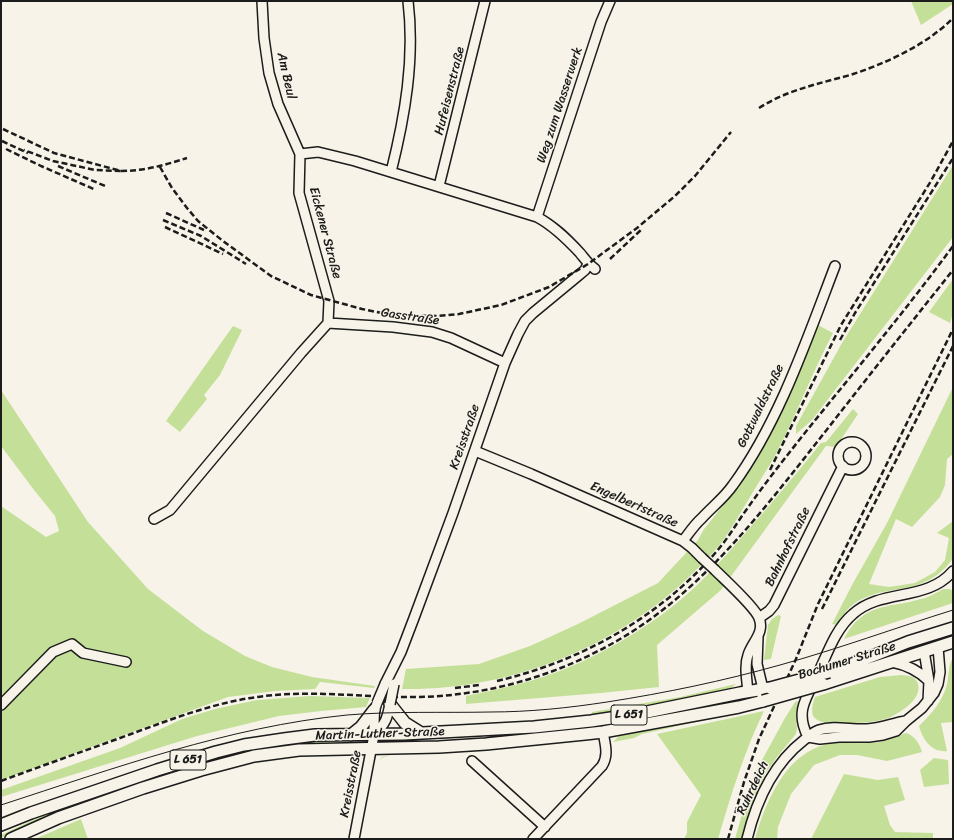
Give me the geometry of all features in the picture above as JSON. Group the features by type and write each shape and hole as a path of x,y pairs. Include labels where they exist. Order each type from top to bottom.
{"main road":[{"name":"Bochumer Straße","path":"766,689 829,672 908,642 953,628"},
{"name":"Ruhrdeich","path":"934,634 938,647"},
{"path":"920,638 924,651"},
{"name":"Bochumer Straße","path":"749,704 823,684 953,642"},
{"path":"763,701 766,689"},
{"name":"Martin-Luther-Straße","path":"1,825 68,800 157,770 216,752 244,746 315,735 374,735 534,727 591,721 637,714 766,689"},
{"path":"748,692 749,704"},
{"path":"390,704 405,723 421,732"},
{"name":"Martin-Luther-Straße","path":"11,839 58,818 142,788 254,756 299,750 486,744 603,732 749,704"},
{"path":"351,735 361,727 376,706"},
{"path":"374,735 390,748"}],"street":[{"name":"Am Beul","path":"262,1 264,38 269,73 278,104 300,154"},
{"path":"391,172 403,120 408,87 411,33 408,1"},
{"name":"Hufeisenstraße","path":"439,186 485,1"},
{"name":"Weg zum Wasserwerk","path":"537,217 599,28 610,1"},
{"path":"300,154 318,152 439,186 537,217"},
{"name":"Eickener Straße","path":"300,154 299,193 329,301 328,323"},
{"name":"Kreisstraße","path":"354,839 374,735 376,706 389,684 475,451 505,363 525,321 591,266 560,233 550,224 537,217"},
{"name":"Gottwaldstraße","path":"683,541 701,518 724,497 733,486 768,427 789,382 835,266"},
{"path":"154,519 170,510 301,353 328,323"},
{"name":"Gasstraße","path":"328,323 393,327 437,333 452,338 505,363"},
{"name":"Engelbertstraße","path":"475,451 683,541 715,570 753,609 759,618"},
{"name":"Bahnhofstraße","path":"759,618 769,611 774,605 843,466"},
{"path":"808,737 805,732 802,717 804,701 835,638 849,617 857,610 872,602 923,590 952,574"},
{"path":"759,618 758,664 766,689"},
{"path":"748,692 746,669 748,655 758,637"},
{"path":"1,705 53,652 72,644 83,653 126,662"},
{"name":"Ruhrdeich","path":"747,839 758,805 771,777 785,757 808,737 817,731 830,728 867,728 906,721 918,712 934,693 938,684 940,672 938,647"},
{"path":"924,651 929,681 928,701"},
{"path":"892,662 906,665 916,670 929,681"},
{"name":"Kreisstraße","path":"374,735 383,726 387,718 390,704 389,684"},
{"path":"534,839 604,763 606,750 603,732"},
{"path":"472,762 546,827"}],"green space":[{"path":"911,1 953,1 953,4 921,25"},
{"path":"953,165 953,237 812,420 796,434 796,426 842,343"},
{"path":"953,279 953,313 950,323 929,312"},
{"path":"818,325 833,333 775,456 719,546 692,574 662,600 630,623 595,643 558,660 520,673 481,682 442,688 402,689 406,669 479,664 530,646 578,624 658,583 698,540 704,529 738,485 803,360"},
{"path":"233,326 242,330 220,375 204,395 207,399 180,432 166,421"},
{"path":"953,387 953,454 947,459 945,485 940,497 912,527 896,519 869,584 889,587 915,583 935,572 945,560 949,538 937,533 953,521 952,560 937,575 928,581 917,585 881,592 864,598 848,609 837,625 832,624 887,523"},
{"path":"1,390 88,522 148,589 203,631 245,656 272,667 312,677 375,686 374,688 320,682 315,689 275,691 228,697 1,780 1,506 46,537 59,531 55,516 1,446"},
{"path":"853,409 858,414 836,447 826,446 721,590 657,645 659,687 466,704 466,696 503,688 553,674 565,669 624,640 664,613 696,586 722,559 775,499 821,443 826,442"},
{"path":"943,589 950,589 953,591 953,603 844,639 854,623 866,614 887,606 924,598"},
{"path":"778,615 781,616 771,659 764,660 768,625 772,619"},
{"path":"953,657 953,722 941,723 947,751 942,751 937,750 928,744 920,731 919,726 940,702 943,696 947,684 949,667"},
{"path":"901,675 911,676 917,681 917,695 910,704 891,717 871,722 829,723 818,721 813,715 812,710 815,697 880,677"},
{"path":"736,684 730,689 719,692 656,705 592,715 592,712 680,697"},
{"path":"310,696 370,698 366,707 279,716 197,736 1,797 1,790 120,748 182,719 215,709 257,700"},
{"path":"798,701 796,711 796,734 765,774 752,806 742,839 735,839 756,771 785,718 795,702"},
{"path":"759,707 613,742 620,735 651,730"},
{"path":"764,711 744,758 718,839 684,839 687,833 687,822 701,795 657,734"},
{"path":"582,727 582,730 477,739"},
{"path":"906,733 916,740 922,752 887,761 857,755 840,755 814,765 791,794 778,827 777,839 755,839 771,795 789,768 800,757 813,749 828,744 878,742"},
{"path":"337,738 337,742 259,749 173,773 47,817 1,838 1,835 59,808 201,762 249,750"},
{"path":"452,740 420,742 396,743 396,742"},
{"path":"582,740 521,747 390,755 503,748"},
{"path":"934,758 948,760 949,784 924,787 920,770"},
{"path":"844,774 878,780 898,777 905,800 884,806 890,825 895,832 933,833 933,839 811,839"},
{"path":"81,819 88,839 35,839"}],"tram line":[{"path":"1,805 129,763 215,739 303,721 365,714 519,711 548,709 578,706 672,691 780,665 953,610"}],"railway":[{"path":"759,108 792,92 850,75 891,59 919,45 953,18"},
{"path":"3,129 54,153 121,171 95,170 53,161 24,150"},
{"path":"160,167 172,188 198,221 271,276 311,295 362,309 391,315 437,316 459,314 501,305 549,287 588,264 637,228 675,196 695,176 731,132"},
{"path":"2,141 28,153"},
{"path":"770,470 841,325 931,181 953,141"},
{"path":"6,149 96,190"},
{"path":"121,171 154,167 187,158"},
{"path":"840,340 855,313 953,158"},
{"path":"58,166 105,186"},
{"path":"166,213 204,230"},
{"path":"163,220 201,236 246,264"},
{"path":"165,227 223,254"},
{"path":"610,259 642,229"},
{"path":"497,681 559,662 618,633 645,616 695,575 721,546 755,497 953,246"},
{"path":"1,781 177,717 225,703 257,697 297,694 418,697 465,693 512,684 535,677 600,650 634,630 666,607 696,582 724,554 776,494 953,270"},
{"path":"728,839 744,782 759,739 796,659 818,604 953,329"},
{"path":"822,609 953,346"},
{"path":"455,688 479,685"}]}
